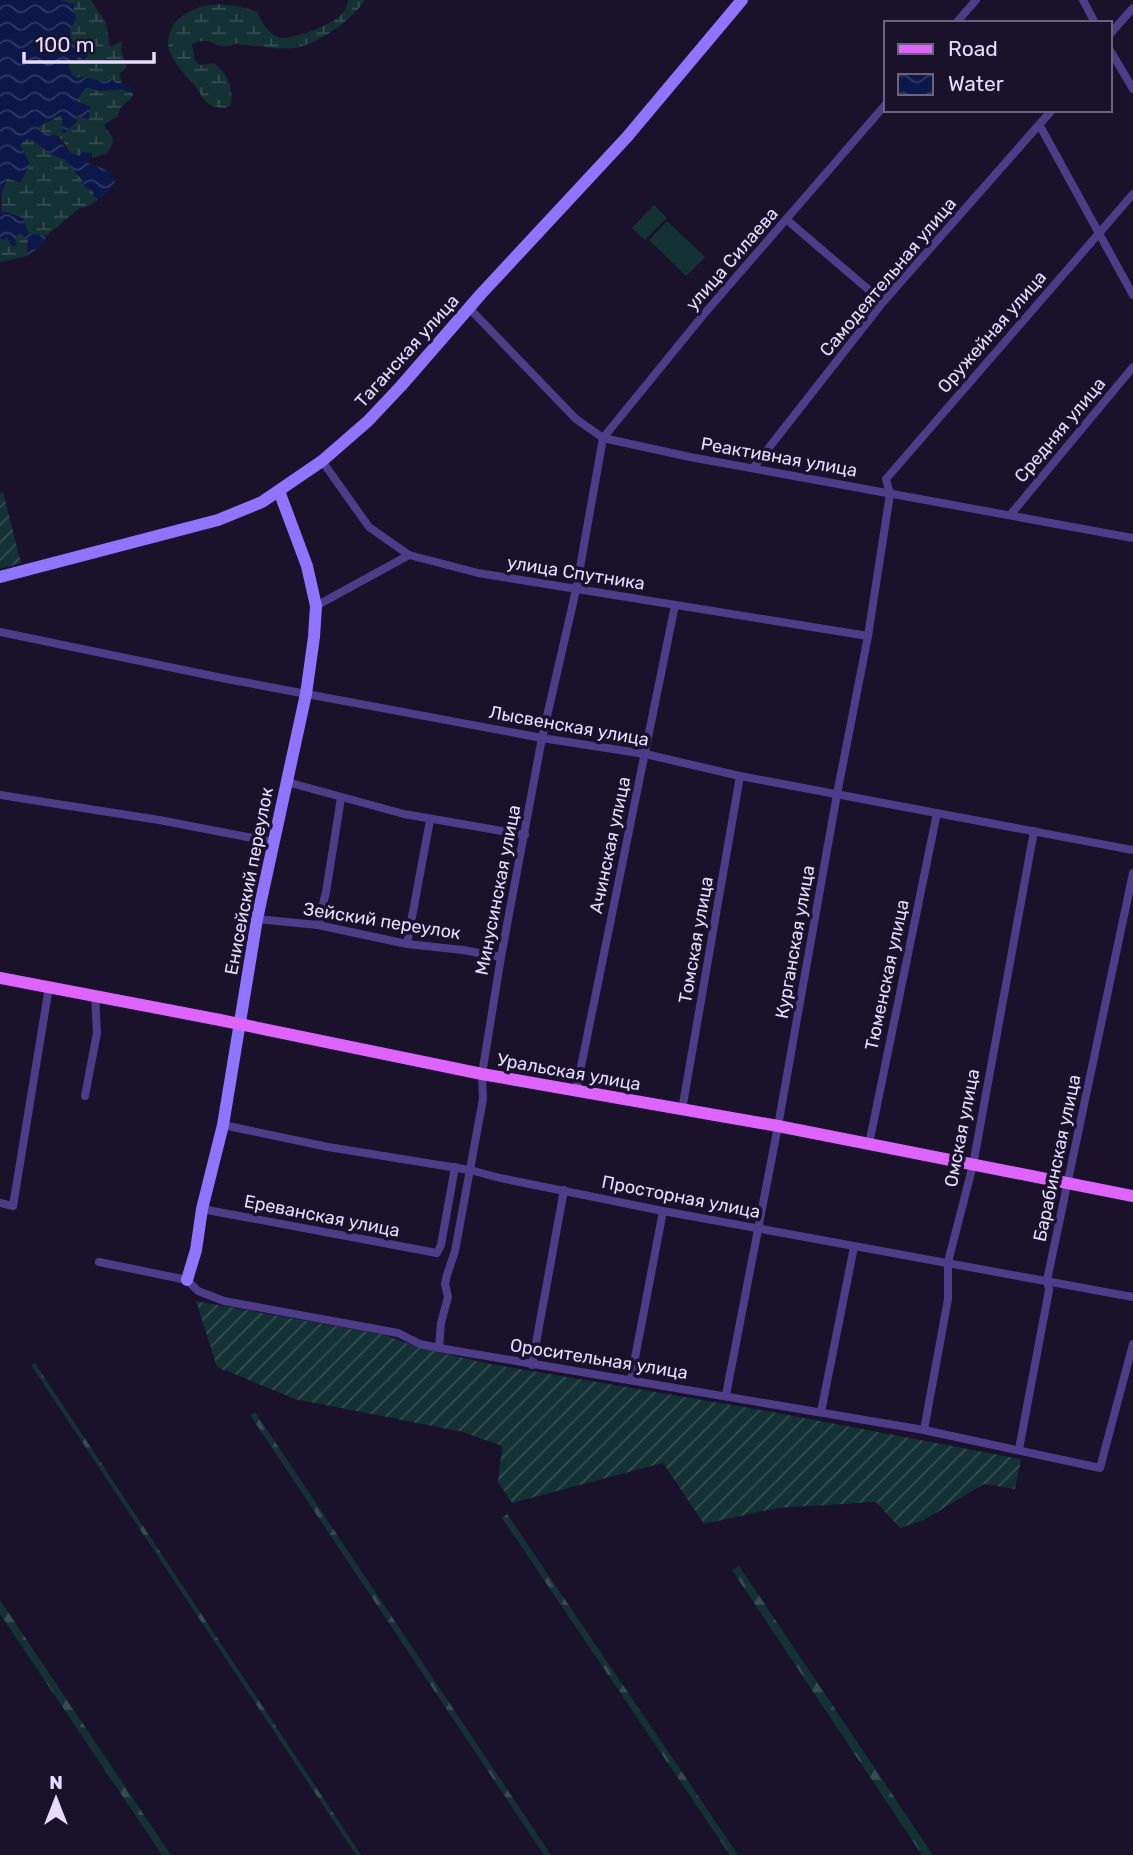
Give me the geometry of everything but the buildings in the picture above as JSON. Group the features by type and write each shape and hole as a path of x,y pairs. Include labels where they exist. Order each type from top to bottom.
{"main road":[{"name":"Таганская улица","path":"0,576 218,520 262,502 323,461 368,421 627,137 742,0"},
{"name":"Енисейский переулок","path":"187,1280 223,1125 257,919 306,694 316,606 307,566 279,491"},
{"name":"Уральская улица","path":"0,978 482,1074 778,1126 1133,1196"}],"street":[{"path":"958,21 976,0"},
{"path":"1083,0 1094,21"},
{"path":"1112,32 1133,8"},
{"path":"1112,53 1133,89"},
{"name":"улица Силаева","path":"603,438 704,314 884,106"},
{"name":"Самодеятельная улица","path":"753,468 883,302 1050,112"},
{"path":"1040,126 1133,295"},
{"name":"Оружейная улица","path":"890,494 886,479 1133,194"},
{"path":"788,220 883,302"},
{"name":"Реактивная улица","path":"469,308 576,419 603,438 690,457 1133,538"},
{"name":"Средняя улица","path":"1010,514 1133,367"},
{"name":"Минусинская улица","path":"439,1348 441,1323 448,1297 445,1284 455,1251 484,1099 482,1074 501,957 542,738 576,590 603,438"},
{"name":"улица Спутника","path":"323,461 369,527 409,555 478,573 869,636"},
{"name":"Курганская улица","path":"726,1395 778,1126 837,794 869,636 890,494"},
{"path":"316,606 409,555"},
{"name":"Ачинская улица","path":"576,1091 675,605"},
{"name":"Лысвенская улица","path":"0,632 306,694 542,738 645,754 740,776 1133,850"},
{"name":"Томская улица","path":"682,1110 740,776"},
{"path":"287,782 430,820 525,835"},
{"path":"0,795 159,820 274,842"},
{"path":"317,925 326,892 341,798"},
{"name":"Тюменская улица","path":"869,1144 937,813"},
{"path":"407,944 430,820"},
{"name":"Омская улица","path":"924,1430 948,1299 948,1262 972,1165 1034,831"},
{"name":"Барабинская улица","path":"1019,1449 1049,1290 1047,1280 1133,873"},
{"name":"Зейский переулок","path":"257,919 317,925 407,944 501,957"},
{"path":"0,1203 13,1206 49,987"},
{"path":"85,1096 97,1033 95,995"},
{"name":"Просторная улица","path":"223,1125 328,1147 455,1167 663,1211 1133,1297"},
{"name":"Ереванская улица","path":"202,1209 437,1253 442,1245 455,1167"},
{"path":"531,1365 564,1190"},
{"path":"631,1379 663,1211"},
{"path":"821,1412 854,1247"},
{"name":"Оросительная улица","path":"99,1262 187,1280 198,1291 224,1301 372,1328 439,1348 924,1430 1100,1468 1133,1344"}],"green space":[{"path":"60,0 91,0 106,23 110,47 122,41 121,50 127,67 119,74 122,83 109,79 104,82 72,76 68,66 78,57 86,60 86,49 75,46 71,36 74,5"},
{"path":"348,0 365,0 336,28 299,47 237,44 225,46 206,41 192,44 195,60 200,65 214,63 226,76 232,99 231,105 226,108 208,104 169,50 169,37 174,24 191,10 201,7 235,6 257,12 271,33 284,38 311,31 336,19 344,12"},
{"path":"86,87 99,91 121,89 133,93 120,109 118,116 104,125 113,138 107,153 92,158 92,154 73,155 58,136 41,132 39,126 60,115 62,131 74,125 75,115 90,107 75,101"},
{"path":"27,139 34,140 46,152 64,159 93,191 96,201 80,208 46,236 28,233 23,218 2,211 2,194 7,178 21,182 24,154 20,145"},
{"path":"654,205 667,218 645,240 632,228"},
{"path":"667,221 705,257 686,276 649,240"},
{"path":"18,234 22,234 28,241 27,256 0,262 0,239 7,237 13,247"},
{"path":"3,492 21,563 0,569 0,493"},
{"path":"196,1301 385,1335 420,1348 490,1364 778,1413 1021,1459 1015,1489 984,1484 924,1520 900,1528 876,1502 777,1508 704,1524 663,1463 512,1503 498,1482 502,1446 463,1432 295,1399 217,1367"},
{"path":"35,1363 361,1855 356,1855 31,1365"},
{"path":"255,1412 551,1855 544,1855 250,1415"},
{"path":"507,1514 738,1855 730,1855 502,1518"},
{"path":"739,1566 933,1855 922,1855 732,1570"},
{"path":"0,1600 171,1855 162,1855 0,1614"}],"water":[{"path":"0,0 60,0 73,4 76,20 68,32 75,46 86,48 87,60 78,57 76,62 71,62 68,66 72,75 104,82 111,78 116,83 129,85 133,93 121,89 99,91 86,87 76,101 90,107 89,119 76,116 77,121 65,133 62,131 60,115 39,126 41,132 58,136 67,151 79,156 83,152 92,153 92,158 86,162 111,172 115,182 107,193 96,201 93,191 85,187 64,159 46,152 34,140 27,139 20,145 30,164 21,182 7,179 0,197"},
{"path":"0,204 2,211 23,218 28,233 46,236 44,244 27,256 28,241 22,234 18,234 15,241 17,244 13,247 7,237 0,239"}]}
